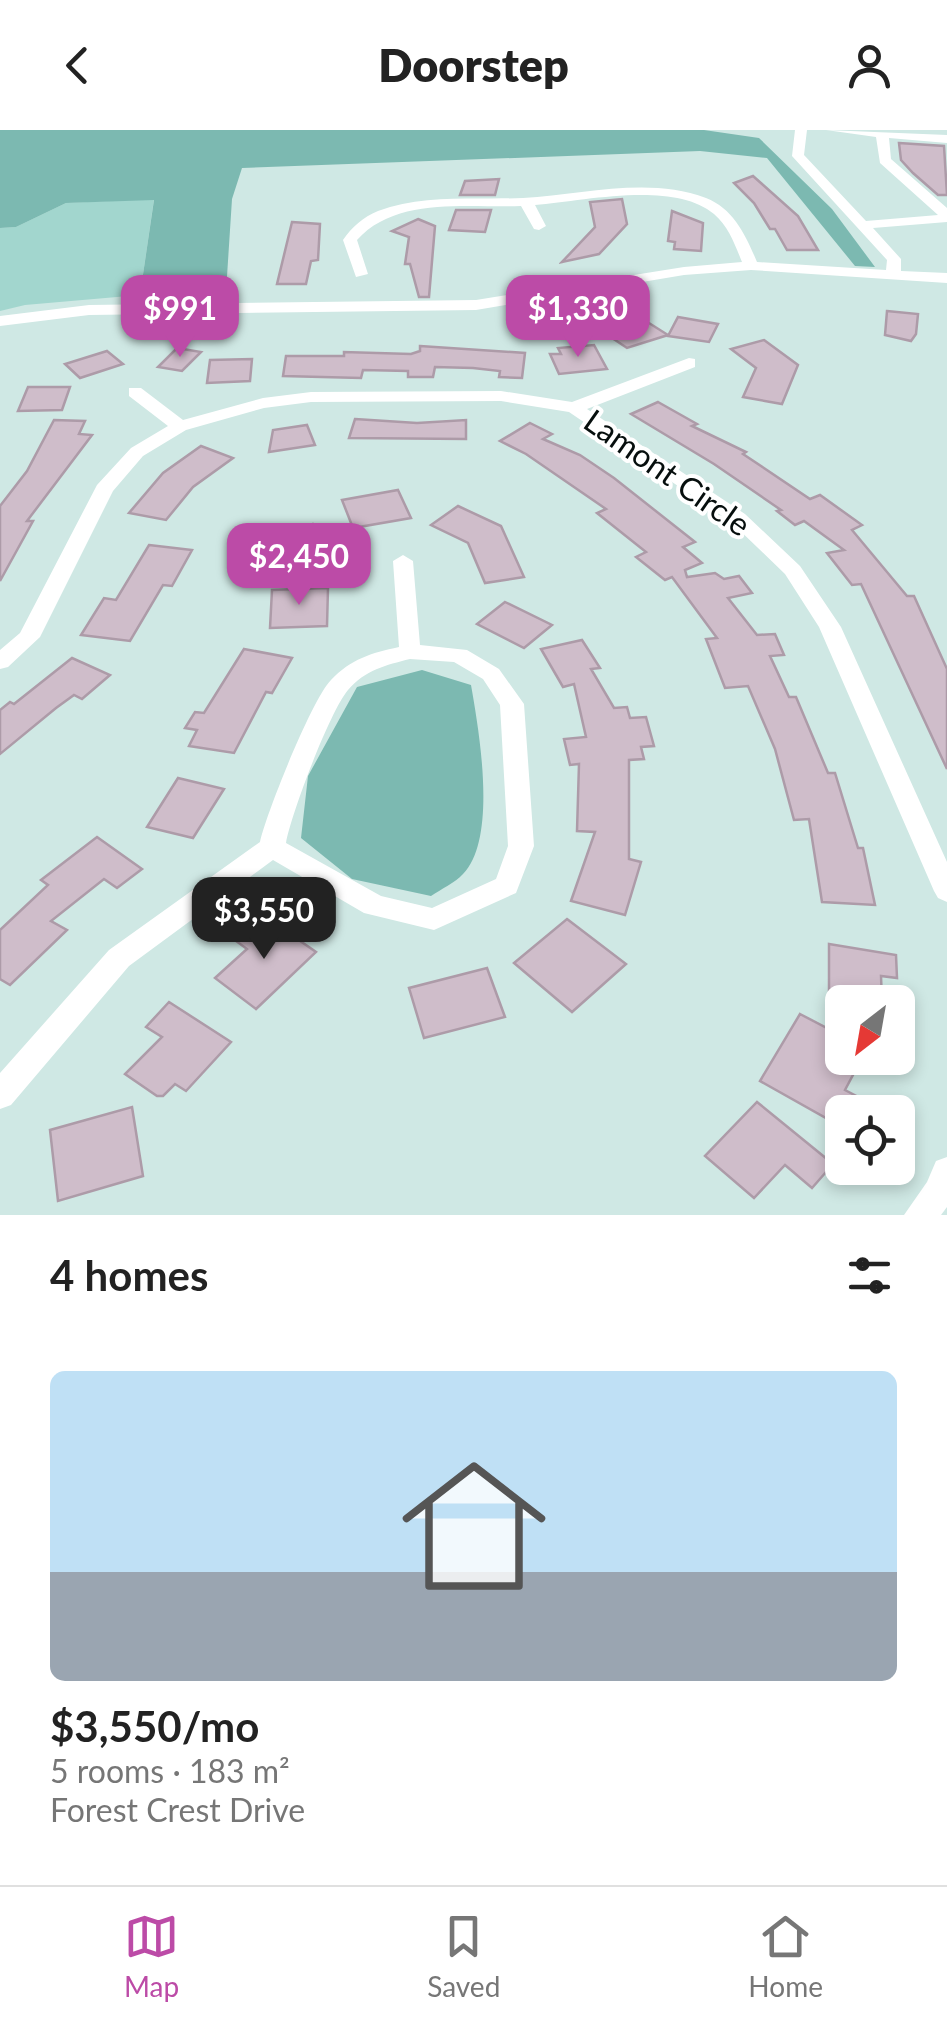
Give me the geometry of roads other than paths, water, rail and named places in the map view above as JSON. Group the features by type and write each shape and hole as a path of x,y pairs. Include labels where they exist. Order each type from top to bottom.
{"street":[{"path":"801,130 798,156 894,259 893,274"},
{"path":"832,130 947,138"},
{"path":"882,134 885,160 947,216"},
{"path":"361,274 350,240 362,224 386,213 426,205 649,194 698,200 722,212 735,227 752,266"},
{"path":"526,202 539,226"},
{"path":"864,225 947,216"},
{"path":"0,321 108,310 476,306 684,271 752,266 947,278"},
{"path":"574,408 689,362"},
{"path":"135,392 180,426"},
{"name":"Lamont Circle","path":"0,662 30,637 104,489 138,452 180,426 262,403 311,398 501,396 574,408 738,518 793,570 830,627 947,891"},
{"path":"402,561 410,652"},
{"path":"0,1096 119,958 272,847 278,815 336,688 369,661 410,652 460,655 491,674 512,704 522,846 506,886 434,919 374,905 272,847"},
{"path":"920,1215 939,1192 947,1172"}]}
